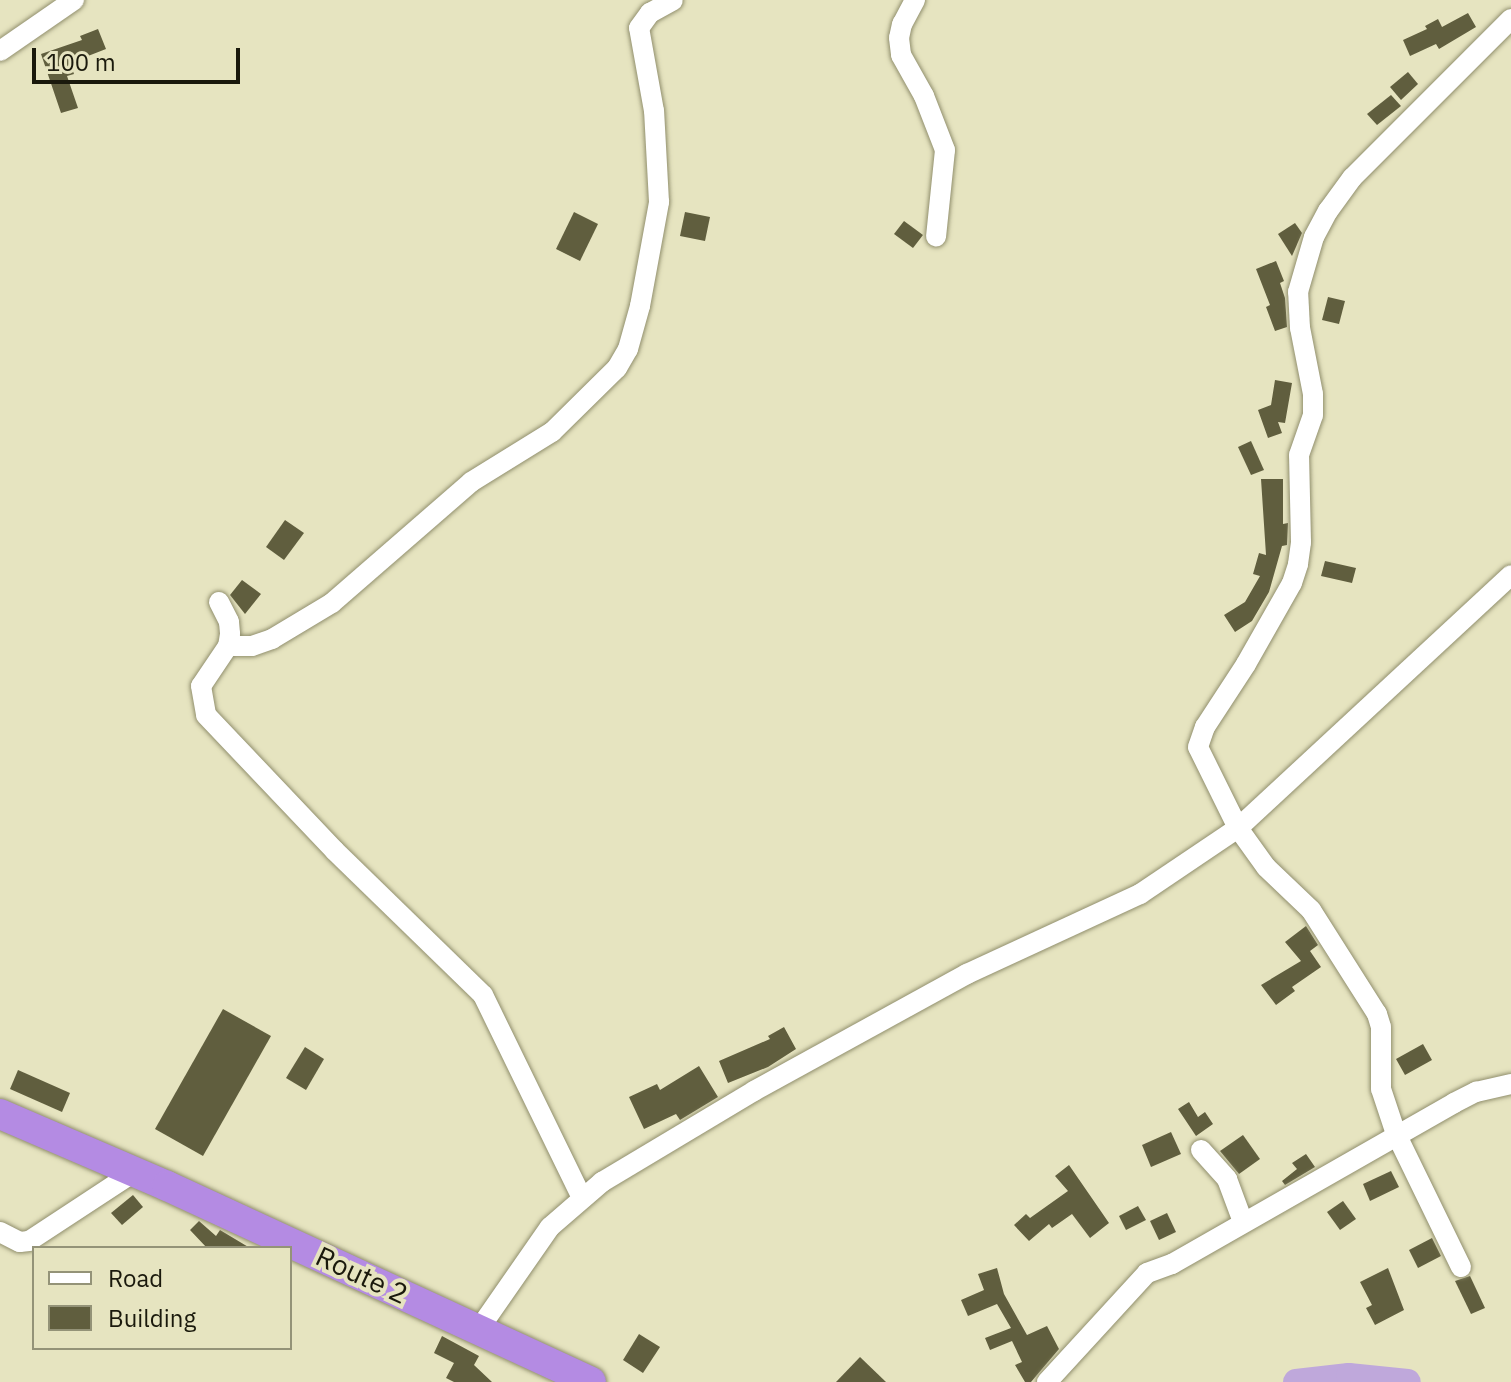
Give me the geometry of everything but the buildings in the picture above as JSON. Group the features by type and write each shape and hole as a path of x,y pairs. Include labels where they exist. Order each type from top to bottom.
{"highway":[{"name":"Route 2","path":"0,1114 134,1172 591,1382"}],"street":[{"path":"0,51 74,0"},
{"path":"228,646 252,646 272,639 332,603 471,482 552,432 617,368 628,349 640,306 659,202 654,111 639,28 650,13 673,0"},
{"path":"915,0 902,24 899,38 901,55 924,96 945,150 936,237"},
{"path":"1461,1267 1396,1134 1381,1089 1377,1014 1311,910 1266,867 1238,828 1201,759 1199,739 1292,583 1298,564 1301,542 1299,455 1313,405 1312,382 1300,328 1298,292 1314,237 1341,191 1511,19"},
{"path":"479,1329 550,1227 582,1198 754,1091 954,982 1140,894 1238,828 1511,575"},
{"path":"219,602 229,622 228,646 201,686 206,715 335,851 483,995 582,1198"},
{"path":"1047,1382 1136,1282 1396,1134 1476,1092 1511,1084"},
{"path":"1201,1150 1227,1179 1243,1222"},
{"path":"0,1232 20,1242 29,1241 134,1172"}],"waterway":[{"path":"1296,1382 1349,1376 1408,1382"}]}
